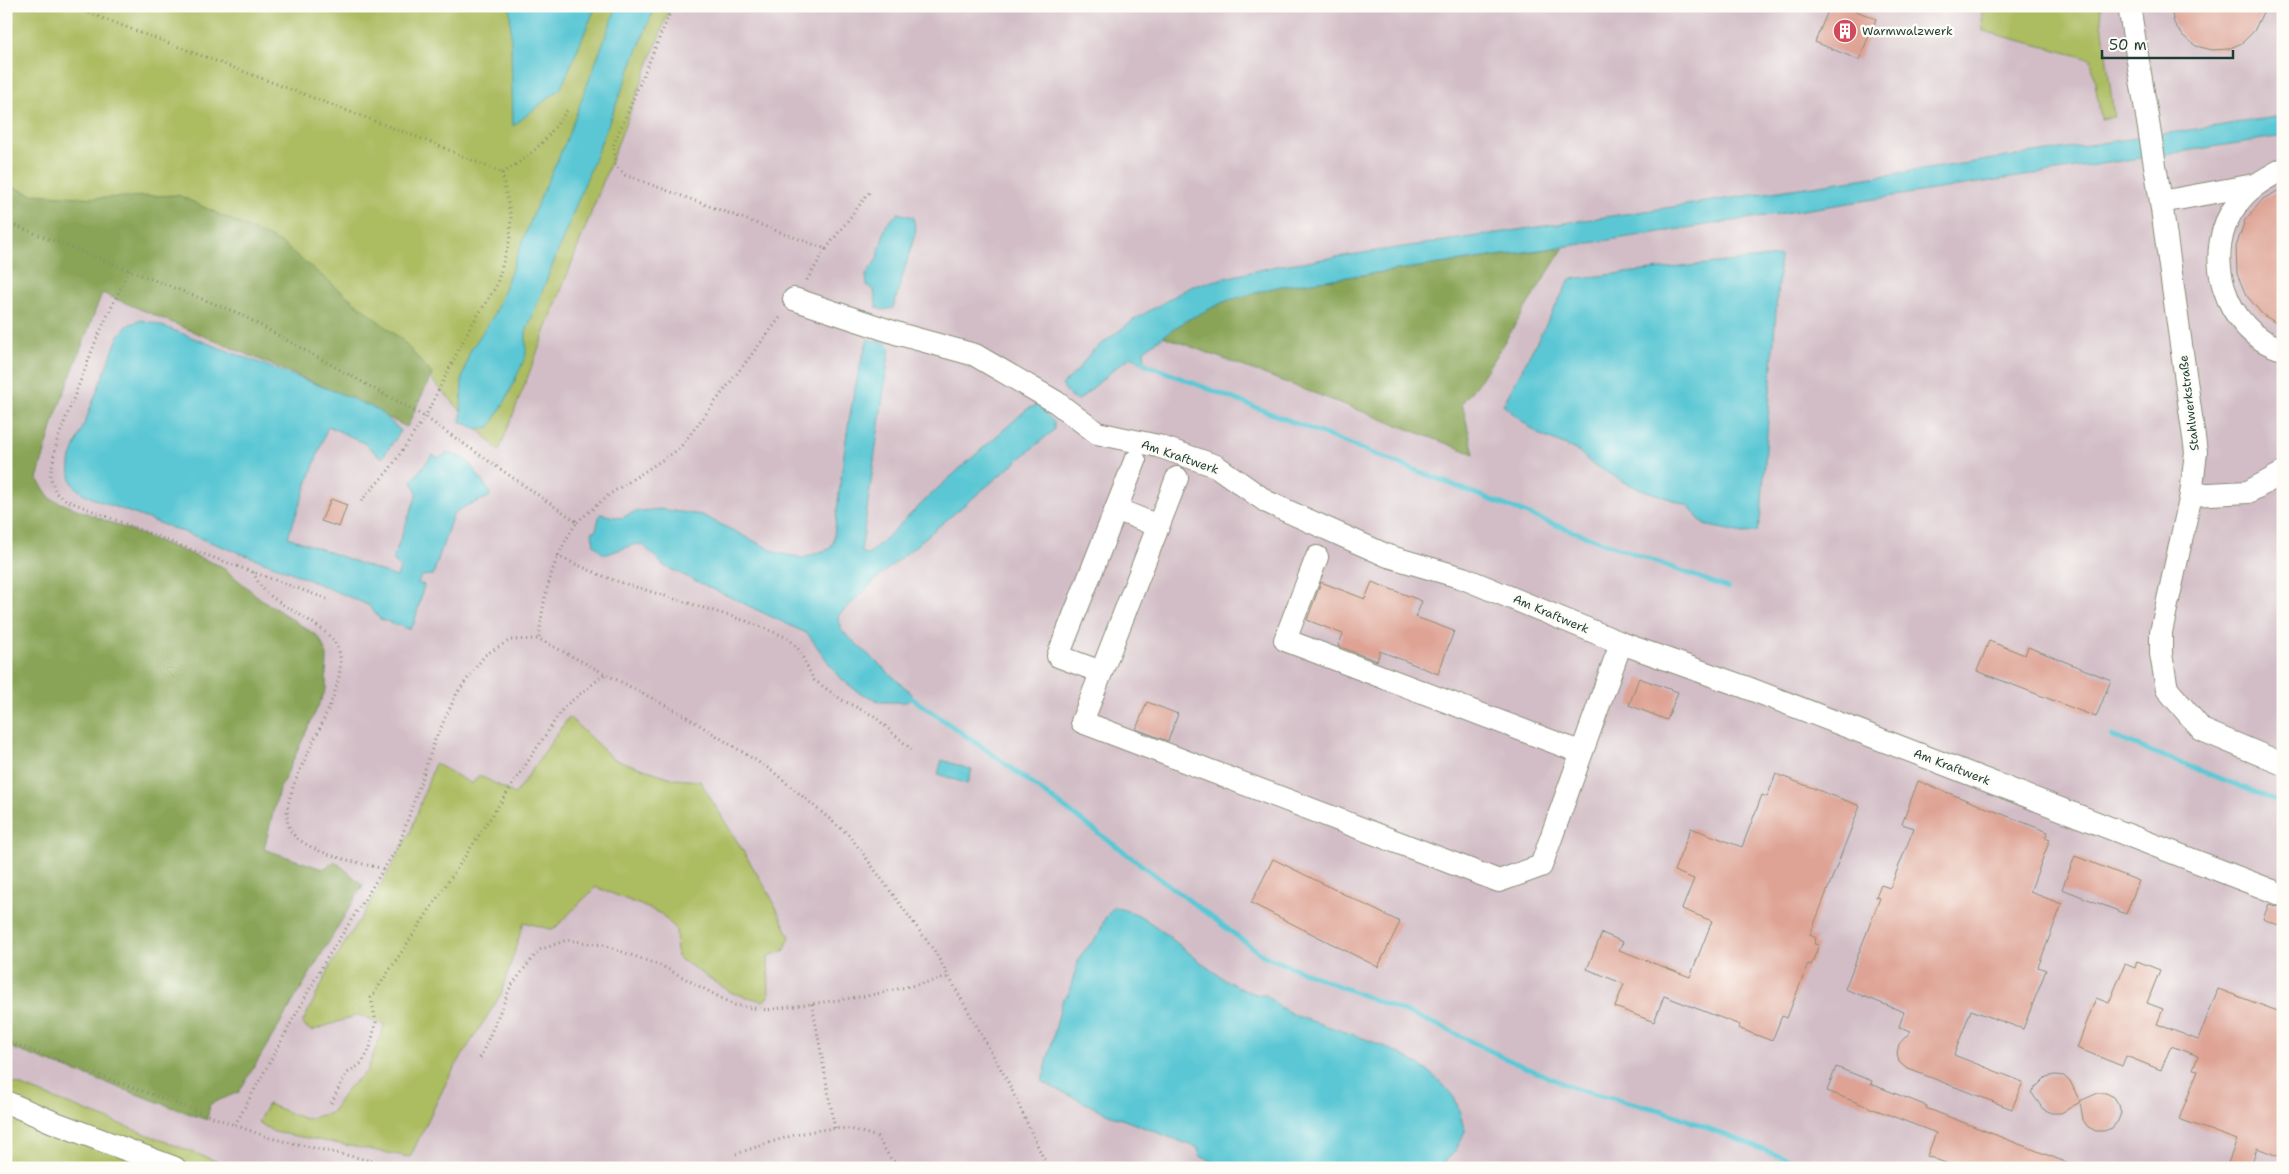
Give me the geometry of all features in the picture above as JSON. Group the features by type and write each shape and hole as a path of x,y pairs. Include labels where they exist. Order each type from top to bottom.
{"street":[{"name":"Stahlwerkstraße","path":"2129,6 2161,202 2196,452 2191,494 2161,632 2161,654 2167,688 2202,730 2283,764"},
{"path":"2283,170 2254,186 2236,205 2222,235 2219,268 2227,300 2246,327 2274,346 2283,349"},
{"path":"2161,202 2254,186"},
{"name":"Am Kraftwerk","path":"794,299 899,334 975,355 1056,402 1097,433 1158,446 1216,466 1267,502 1388,556 1463,578 1621,643 1744,687 2283,894"},
{"path":"1101,672 1058,656 1135,461"},
{"path":"2191,494 2248,492 2283,473"},
{"path":"1177,478 1082,722 1499,881 1541,866 1580,752 1621,643"},
{"path":"1116,509 1158,526"},
{"path":"1317,557 1285,640 1580,752"},
{"path":"6,1102 53,1122 175,1168"}],"path":[{"path":"70,6 430,142 502,174"},
{"path":"673,6 614,144 615,165 625,175 826,249"},
{"path":"502,174 527,159 549,136 568,109"},
{"path":"361,501 389,470 425,417 469,329 496,286 510,239 511,218 502,174"},
{"path":"539,639 542,602 561,546 577,522 610,494 679,449 794,299 826,249 871,190"},
{"path":"6,222 238,313 425,417 577,522"},
{"path":"129,270 98,338 57,441 50,476 56,493 68,501 327,599"},
{"path":"557,556 610,579 746,621 788,638 799,650 814,680 842,700 874,716 912,750"},
{"path":"253,572 263,589 291,610 321,628 338,650 340,667 333,702 290,793 286,817 294,836 311,846 349,861 384,869"},
{"path":"234,1125 324,962 399,845 435,740 457,693 485,656 510,640 539,639 682,714 771,770 850,836 935,952 950,977 1007,1080 1048,1168"},
{"path":"331,1103 346,1074 362,1063 370,1048 376,1022 371,998 564,708 606,674"},
{"path":"480,1058 511,986 539,950 567,940 603,945 662,966 734,1006 768,1010 867,996 950,977"},
{"path":"812,1004 835,1129"},
{"path":"6,1041 270,1138 403,1168"},
{"path":"736,1154 782,1138 835,1129 850,1129 877,1137 891,1158 902,1168"}],"shaded area":[{"path":"6,6 2283,6 2283,1168 234,1168 6,1080 6,1046 207,1120 210,1104 239,1092 363,885 264,849 278,793 326,689 261,599 221,566 51,499 37,479 55,417 102,293 336,392","holes":["569,718 613,759 675,779 700,781 676,929 660,913 596,887 553,930 524,922 501,994 450,1075 274,1132 268,1104 305,1119 331,1113 347,1089 367,1071 385,1024 358,1015 311,1031 302,1024 331,965 377,892 410,833 435,764 473,784 479,775 515,795"]}],"green space":[{"path":"6,6 671,6 499,451 398,344 6,208"},
{"path":"1981,6 2100,6 2114,117 2101,119 2091,59 1983,31"},
{"path":"6,185 32,194 96,198 178,195 281,243 402,340 432,374 407,427 336,392 102,293 55,417 37,479 51,499 221,566 261,599 319,637 327,655 326,689 278,793 264,849 323,869 335,861 363,885 239,1092 210,1104 207,1120 6,1046"},
{"path":"1564,247 1481,379 1462,403 1474,454 1163,336 1185,321 1226,301 1276,287"},
{"path":"569,717 613,759 675,779 700,781 770,895 790,937 784,951 768,956 769,997 763,1001 732,993 677,957 676,929 660,913 596,887 553,930 524,922 501,994 450,1075 410,1157 274,1132 258,1122 268,1104 305,1119 331,1113 347,1089 367,1071 385,1024 358,1015 311,1031 302,1024 331,965 377,892 410,833 435,763 472,784 479,775 515,794"},
{"path":"6,1080 234,1168 6,1168"}],"water":[{"path":"510,6 596,6 561,88 513,126"},
{"path":"617,6 655,6 526,332 526,355 507,398 490,427 478,429 461,422 462,379 470,351 494,315 534,212 566,141"},
{"path":"2283,116 2283,136 1596,242 1276,287 1226,301 1185,321 1144,350 1145,364 1138,362 1133,356 1119,365 1079,400 1071,398 1062,385 1077,371 1091,352 1135,319 1192,286 1276,266"},
{"path":"898,213 913,217 916,231 893,308 884,310 877,308 874,291 867,285 866,275 877,259 886,225"},
{"path":"1780,256 1761,515 1757,532 1743,533 1704,525 1687,505 1630,485 1592,464 1578,451 1538,434 1503,405 1570,279"},
{"path":"141,320 154,323 339,393 378,410 401,431 382,458 364,443 328,426 288,537 397,577 400,568 393,559 417,494 412,481 432,455 439,458 449,453 467,460 490,492 489,497 466,506 453,514 433,575 421,576 418,583 424,585 414,624 409,629 380,619 368,605 283,569 94,499 80,491 72,483 70,478 71,457 119,335 128,325"},
{"path":"868,339 886,343 890,347 861,552 868,555 937,489 1027,409 1037,405 1054,422 1054,430 883,573 838,616 841,630 911,693 912,698 906,702 881,702 858,692 838,676 808,634 664,566 643,545 636,544 604,555 594,544 592,532 596,530 600,514 621,518 634,512 659,509 702,515 778,553 803,558 829,549 833,543 850,414"},
{"path":"942,760 972,770 967,784 938,774"},
{"path":"1114,907 1140,916 1153,924 1202,963 1236,986 1252,993 1266,995 1280,1007 1294,1015 1379,1044 1420,1065 1437,1079 1452,1095 1456,1103 1465,1131 1456,1150 1439,1168 1226,1168 1200,1156 1198,1148 1106,1113 1042,1082 1063,998 1068,995 1080,956 1099,934 1105,918"}],"building":[{"name":"Warmwalzwerk","path":"1830,6 1844,6 1876,19 1859,60 1815,42"},
{"path":"2170,6 2266,6 2254,31 2242,43 2228,49 2212,50 2196,46 2183,36 2174,23"},
{"path":"2283,188 2283,327 2263,315 2246,295 2237,274 2236,247 2245,220 2263,199"},
{"path":"331,499 347,505 339,527 321,521"},
{"path":"1321,582 1365,599 1372,582 1422,601 1416,617 1454,631 1438,674 1380,651 1377,661 1338,646 1343,634 1307,620"},
{"path":"1989,641 2025,655 2028,647 2111,680 2096,717 1977,671"},
{"path":"1639,678 1678,692 1667,720 1629,705"},
{"path":"1147,702 1178,714 1168,741 1136,729"},
{"path":"1776,774 1860,806 1810,935 1816,938 1814,944 1819,945 1811,965 1808,964 1787,1018 1782,1016 1772,1041 1738,1028 1740,1025 1664,996 1654,1022 1615,1007 1624,984 1587,969 1602,933 1623,942 1619,950 1690,977 1712,921 1682,909 1694,879 1674,871 1691,828 1742,847 1762,795 1767,797"},
{"path":"1918,781 2048,832 2045,837 2050,839 2030,892 2062,904 2038,967 2046,970 2023,1029 1971,1010 1954,1055 2023,1082 2012,1109 1906,1068 1899,1062 1897,1053 1899,1044 1911,1031 1899,1027 1904,1012 1845,989 1880,898 1876,897 1881,885 1890,888 1914,828 1902,824"},
{"path":"2075,856 2139,881 2126,914 2062,889"},
{"path":"1273,859 1400,922 1378,967 1251,903"},
{"path":"2269,904 2283,908 2283,927 2263,919"},
{"path":"2137,961 2160,970 2147,1003 2163,1009 2157,1024 2198,1040 2218,989 2283,1013 2283,1158 2257,1148 2250,1168 2226,1168 2237,1140 2179,1119 2198,1070 2193,1069 2198,1056 2171,1046 2161,1070 2126,1056 2122,1066 2077,1048 2096,998 2109,1003 2125,964 2135,968"},
{"path":"1836,1067 1872,1081 1871,1084 1927,1106 1926,1108 2081,1168 1959,1168 1927,1156 1936,1133 1827,1091"},
{"path":"2064,1076 2071,1083 2080,1102 2061,1113 2052,1113 2043,1109 2031,1092 2046,1077"},
{"path":"2098,1093 2106,1093 2114,1097 2121,1113 2118,1121 2112,1128 2104,1131 2096,1131 2088,1127 2083,1120 2080,1101"}],"waterway":[{"path":"1142,360 1145,364 1545,521 1728,588"},
{"path":"907,695 988,751 1264,956 1442,1027 1511,1061 1576,1089 1664,1111 1810,1168"},
{"path":"2112,736 2283,803"}],"place":[{"name":"Warmwalzwerk","path":"1845,31"}]}
